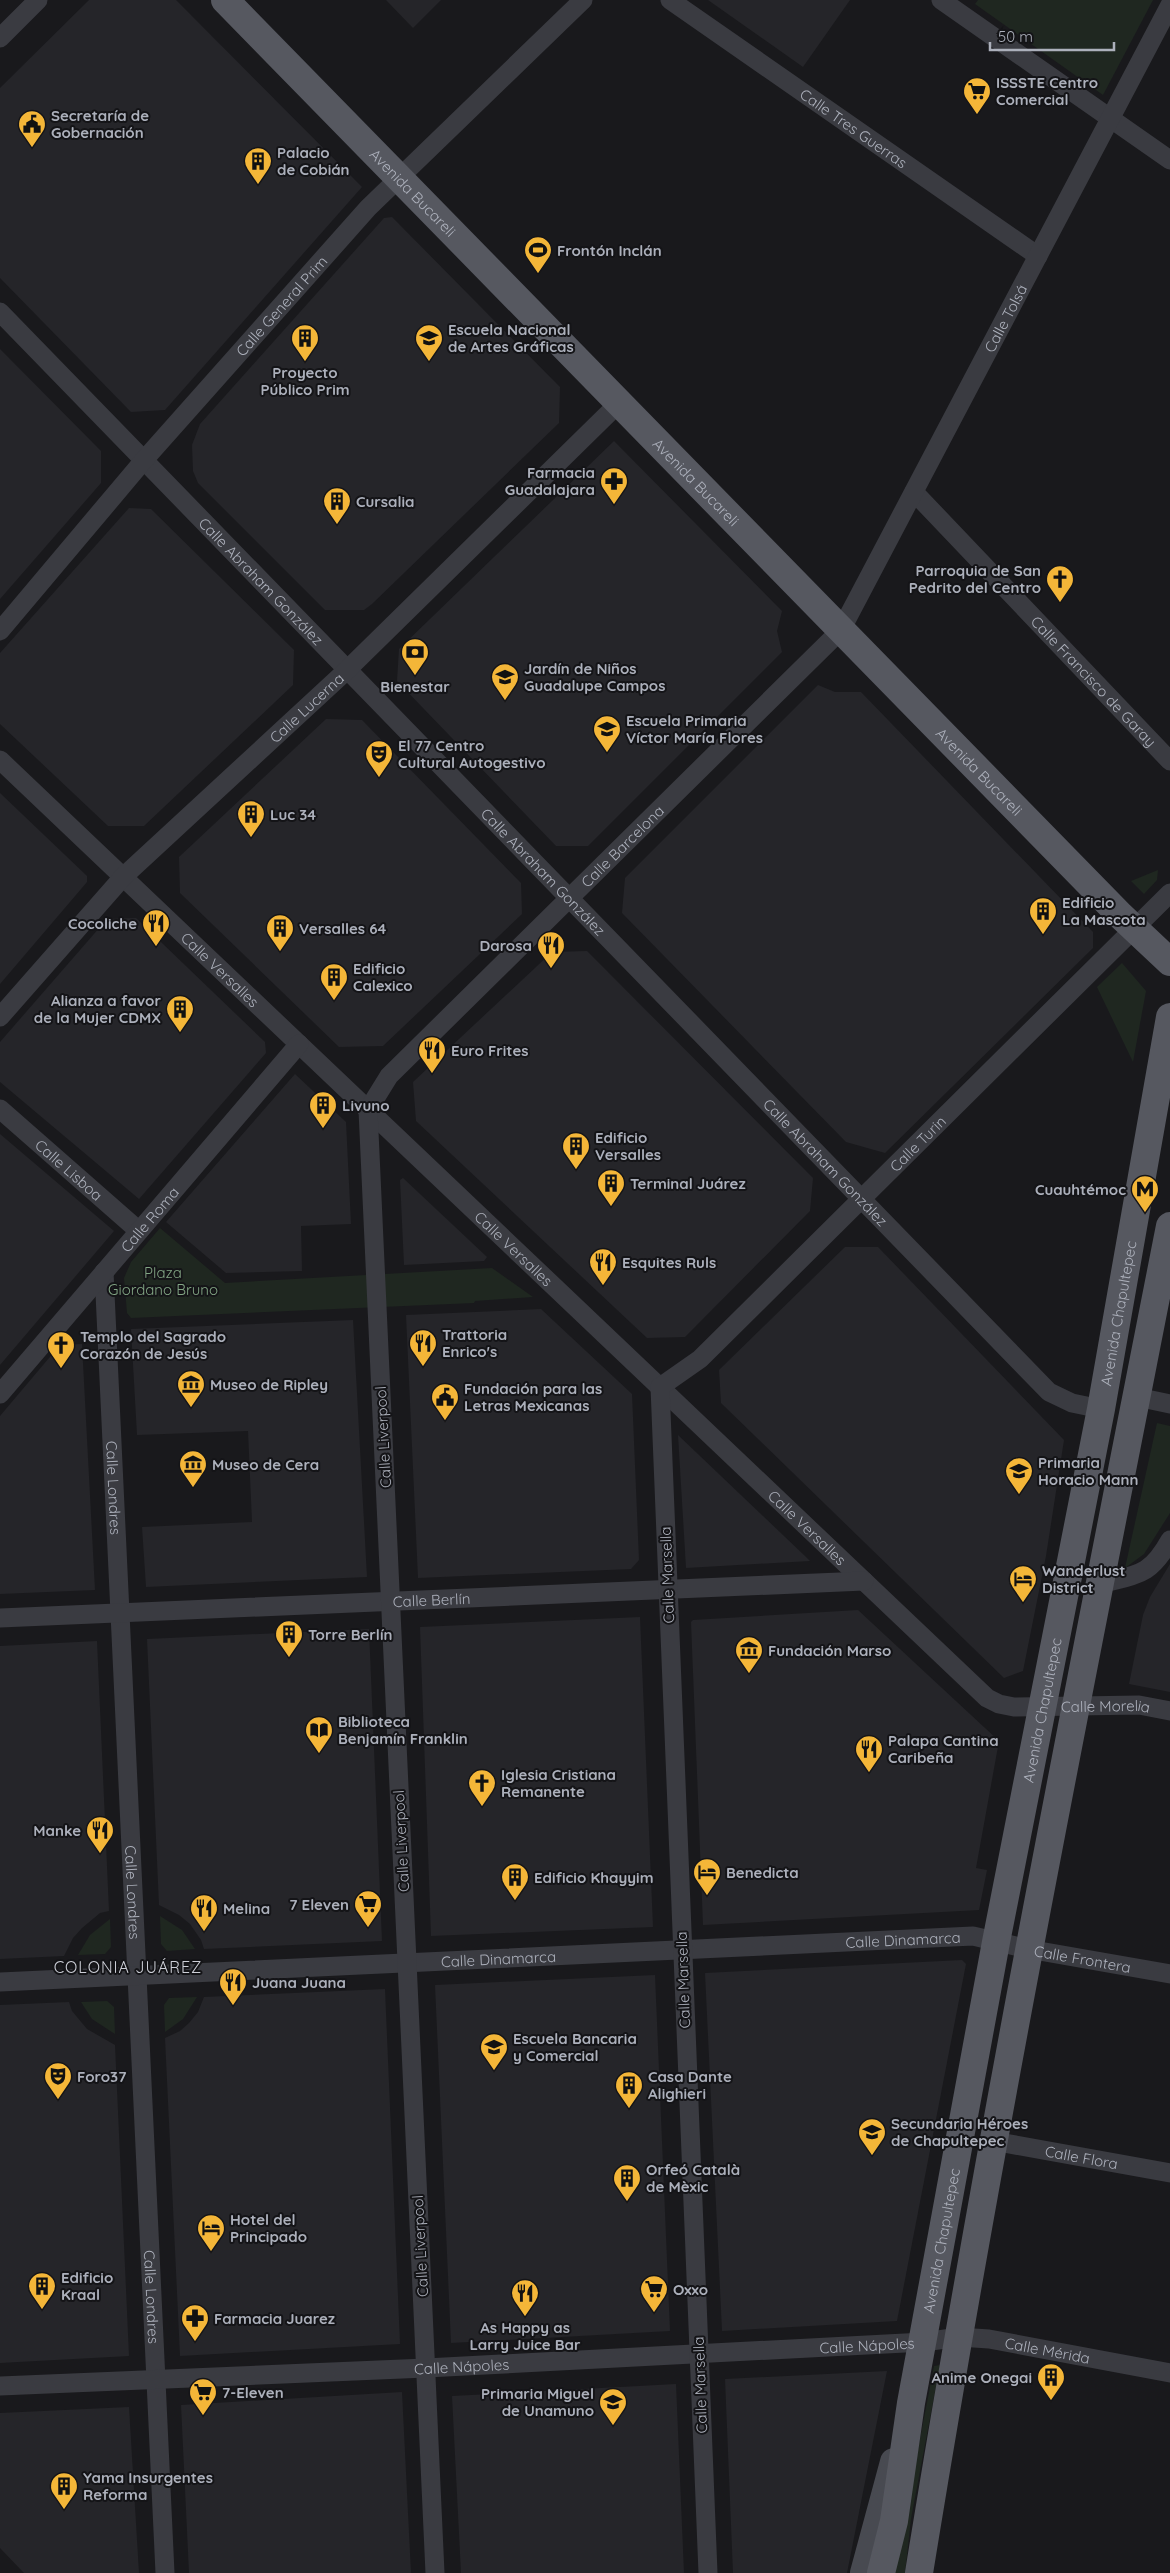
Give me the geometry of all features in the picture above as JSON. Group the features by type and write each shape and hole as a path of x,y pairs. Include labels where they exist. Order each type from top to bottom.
{"main road":[{"name":"Avenida Bucareli","path":"225,0 1134,930 1170,962"},
{"name":"Avenida Chapultepec","path":"864,2573 911,2403 924,2342 996,1942 1101,1409 1170,1017"},
{"path":"919,2573 946,2406 960,2337 1028,1949 1170,1226"},
{"name":"Avenida Chapultepec","path":"881,2573 894,2521 911,2403"},
{"path":"930,2573 944,2479 946,2406"}],"street":[{"path":"0,38 38,0"},
{"name":"Calle General Prim","path":"0,631 144,460 398,177 583,0"},
{"name":"Calle Tres Guerras","path":"670,0 1038,256"},
{"path":"942,0 1170,160"},
{"name":"Calle Tolsá","path":"841,630 1170,5"},
{"name":"Calle Abraham González","path":"0,312 1049,1392 1072,1404 1101,1409"},
{"name":"Calle Lucerna","path":"0,1017 123,877 347,670 619,403"},
{"name":"Calle Francisco de Garay","path":"914,492 1170,761"},
{"name":"Calle Barcelona","path":"368,1110 389,1076 841,630"},
{"name":"Calle Versalles","path":"0,760 987,1698 999,1704 1014,1707 1042,1706"},
{"name":"Calle Turin","path":"660,1387 700,1359 1170,893"},
{"name":"Calle Roma","path":"0,1394 299,1044"},
{"name":"Calle Lisboa","path":"0,1108 139,1231"},
{"name":"Calle Liverpool","path":"368,1110 435,2573"},
{"name":"Calle Londres","path":"104,1272 165,2573"},
{"name":"Calle Marsella","path":"660,1387 708,2573"},
{"path":"1137,1397 1170,1404"},
{"path":"1100,1584 1142,1573 1152,1567 1170,1540"},
{"name":"Calle Berlín","path":"0,1618 864,1581"},
{"name":"Calle Morelia","path":"1042,1706 1076,1704 1139,1705 1170,1711"},
{"name":"Calle Dinamarca","path":"0,1982 973,1936 996,1942"},
{"name":"Calle Frontera","path":"996,1942 1170,1974"},
{"name":"Calle Flora","path":"993,2141 1170,2173"},
{"name":"Calle Mérida","path":"924,2342 960,2337 989,2339 1170,2373"},
{"name":"Calle Nápoles","path":"0,2386 426,2368 924,2342"}],"shaded area":[{"path":"89,0 176,0 362,187 165,410 131,412 0,278 0,88"},
{"path":"386,0 441,0 413,28"},
{"path":"708,0 850,0 803,67"},
{"path":"392,217 560,387 559,423 372,604 364,610 325,610 198,483 193,471 192,445 200,424 384,218"},
{"path":"0,349 101,451 101,483 0,599"},
{"path":"614,441 782,611 777,631 782,652 588,846 556,846 397,681 399,649"},
{"path":"129,508 151,509 294,650 293,685 144,826 108,826 0,724 0,653"},
{"name":"Edificio La Mascota","path":"818,685 835,692 861,692 1093,932 1093,948 885,1153 846,1142 622,913 625,878"},
{"path":"326,719 362,720 521,883 522,914 383,1046 339,1047 180,893 179,857"},
{"path":"0,793 87,876 87,882 0,984"},
{"path":"136,918 265,1042 266,1053 139,1199 0,1082 0,1042 107,919"},
{"path":"587,951 813,1178 810,1211 685,1337 647,1338 416,1121 413,1082 552,952"},
{"path":"295,1074 346,1122 351,1224 301,1226 302,1271 226,1273 166,1222"},
{"path":"0,1134 114,1231 0,1365"},
{"path":"403,1178 487,1257 484,1261 404,1265 400,1180"},
{"path":"845,1247 878,1247 1064,1440 1046,1556 1023,1671 1004,1678 721,1403 719,1370"},
{"path":"541,1309 632,1394 639,1560 631,1569 418,1578 406,1315"},
{"path":"353,1320 367,1577 146,1587 142,1527 252,1522 248,1431 137,1435 131,1329"},
{"path":"82,1344 95,1590 0,1594 0,1416 60,1345"},
{"path":"678,1435 805,1556 810,1561 686,1568"},
{"path":"1170,1564 1170,1692 1129,1684 1143,1615 1150,1597"},
{"path":"858,1610 999,1741 976,1868 987,1870 979,1910 703,1925 691,1622 693,1620"},
{"path":"640,1617 653,1927 431,1936 420,1627"},
{"path":"369,1629 382,1941 204,1949 201,1940 190,1924 179,1915 159,1905 147,1639"},
{"path":"97,1641 109,1911 100,1913 82,1928 73,1938 64,1956 0,1959 0,1646"},
{"path":"962,1960 966,1964 897,2321 722,2331 705,1973"},
{"path":"655,1975 670,2331 451,2343 435,1985"},
{"path":"385,1989 400,2344 180,2356 165,2038 180,2031 189,2023 198,2012 204,1997"},
{"path":"69,2002 72,2011 87,2029 115,2045 129,2356 0,2363 0,2005"},
{"path":"887,2371 847,2573 733,2573 725,2379"},
{"path":"676,2384 684,2573 461,2573 452,2396"},
{"path":"402,2392 411,2573 189,2573 181,2405"},
{"name":"Yama Insurgentes Reforma","path":"129,2407 139,2573 24,2573 0,2548 0,2413"}],"green space":[{"path":"978,0 1153,0 1103,95 975,4"},
{"path":"1158,870 1157,880 1144,894 1131,881"},
{"path":"1122,963 1146,991 1133,1062 1097,987"},
{"name":"Plaza Giordano Bruno","path":"160,1228 225,1283 492,1268 533,1297 475,1301 474,1303 131,1318 127,1313 124,1278 131,1262"},
{"path":"1157,1423 1170,1426 1170,1513 1144,1554 1125,1568"},
{"path":"160,1916 182,1930 195,1949 167,1951 161,1944"},
{"path":"110,1919 111,1947 105,1954 78,1955 90,1935"},
{"path":"197,1997 183,2019 165,2032 164,2005 169,1998"},
{"path":"107,2001 114,2007 115,2034 92,2019 81,2002"},
{"path":"940,2365 911,2519 905,2573 891,2573 905,2517 934,2366"}],"place":[{"name":"ISSSTE Centro Comercial","path":"977,115"},
{"name":"Secretaría de Gobernación","path":"32,148"},
{"name":"Palacio de Cobián","path":"258,185"},
{"name":"Frontón Inclán","path":"538,274"},
{"name":"Proyecto Público Prim","path":"305,362"},
{"name":"Escuela Nacional de Artes Gráficas","path":"429,362"},
{"name":"Farmacia Guadalajara","path":"614,505"},
{"name":"Cursalia","path":"337,525"},
{"name":"Parroquia de San Pedrito del Centro","path":"1060,603"},
{"name":"Bienestar","path":"415,676"},
{"name":"Jardín de Niños Guadalupe Campos","path":"505,701"},
{"name":"Escuela Primaria Víctor María Flores","path":"607,753"},
{"name":"El 77 Centro Cultural Autogestivo","path":"379,778"},
{"name":"Luc 34","path":"251,838"},
{"name":"Edificio La Mascota","path":"1043,935"},
{"name":"Cocoliche","path":"156,947"},
{"name":"Versalles 64","path":"280,952"},
{"name":"Darosa","path":"551,969"},
{"name":"Edificio Calexico","path":"334,1001"},
{"name":"Alianza a favor de la Mujer CDMX","path":"180,1033"},
{"name":"Euro Frites","path":"432,1074"},
{"name":"Livuno","path":"323,1129"},
{"name":"Edificio Versalles","path":"576,1170"},
{"name":"Terminal Juárez","path":"611,1207"},
{"name":"Cuauhtémoc","path":"1145,1213"},
{"name":"Esquites Ruls","path":"603,1286"},
{"name":"Trattoria Enrico's","path":"423,1367"},
{"name":"Templo del Sagrado Corazón de Jesús","path":"61,1369"},
{"name":"Museo de Ripley","path":"191,1408"},
{"name":"Fundación para las Letras Mexicanas","path":"445,1421"},
{"name":"Museo de Cera","path":"193,1488"},
{"name":"Primaria Horacio Mann","path":"1019,1495"},
{"name":"Wanderlust District","path":"1023,1603"},
{"name":"Torre Berlín","path":"289,1658"},
{"name":"Fundación Marso","path":"749,1674"},
{"name":"Biblioteca Benjamín Franklin","path":"319,1754"},
{"name":"Palapa Cantina Caribeña","path":"869,1773"},
{"name":"Iglesia Cristiana Remanente","path":"482,1807"},
{"name":"Manke","path":"100,1854"},
{"name":"Benedicta","path":"707,1896"},
{"name":"Edificio Khayyim","path":"515,1901"},
{"name":"7 Eleven","path":"368,1928"},
{"name":"Melina","path":"204,1932"},
{"name":"Juana Juana","path":"233,2006"},
{"name":"Escuela Bancaria y Comercial","path":"494,2071"},
{"name":"Foro37","path":"58,2100"},
{"name":"Casa Dante Alighieri","path":"629,2109"},
{"name":"Secundaria Héroes de Chapultepec","path":"872,2156"},
{"name":"Orfeó Català de Mèxic","path":"627,2202"},
{"name":"Hotel del Principado","path":"211,2252"},
{"name":"Edificio Kraal","path":"42,2310"},
{"name":"Oxxo","path":"654,2313"},
{"name":"As Happy as Larry Juice Bar","path":"525,2317"},
{"name":"Farmacia Juarez","path":"195,2342"},
{"name":"Anime Onegai","path":"1051,2401"},
{"name":"7-Eleven","path":"203,2416"},
{"name":"Primaria Miguel de Unamuno","path":"613,2426"},
{"name":"Yama Insurgentes Reforma","path":"64,2510"}],"district":[{"name":"COLONIA JUÁREZ","path":"128,1967"}]}
